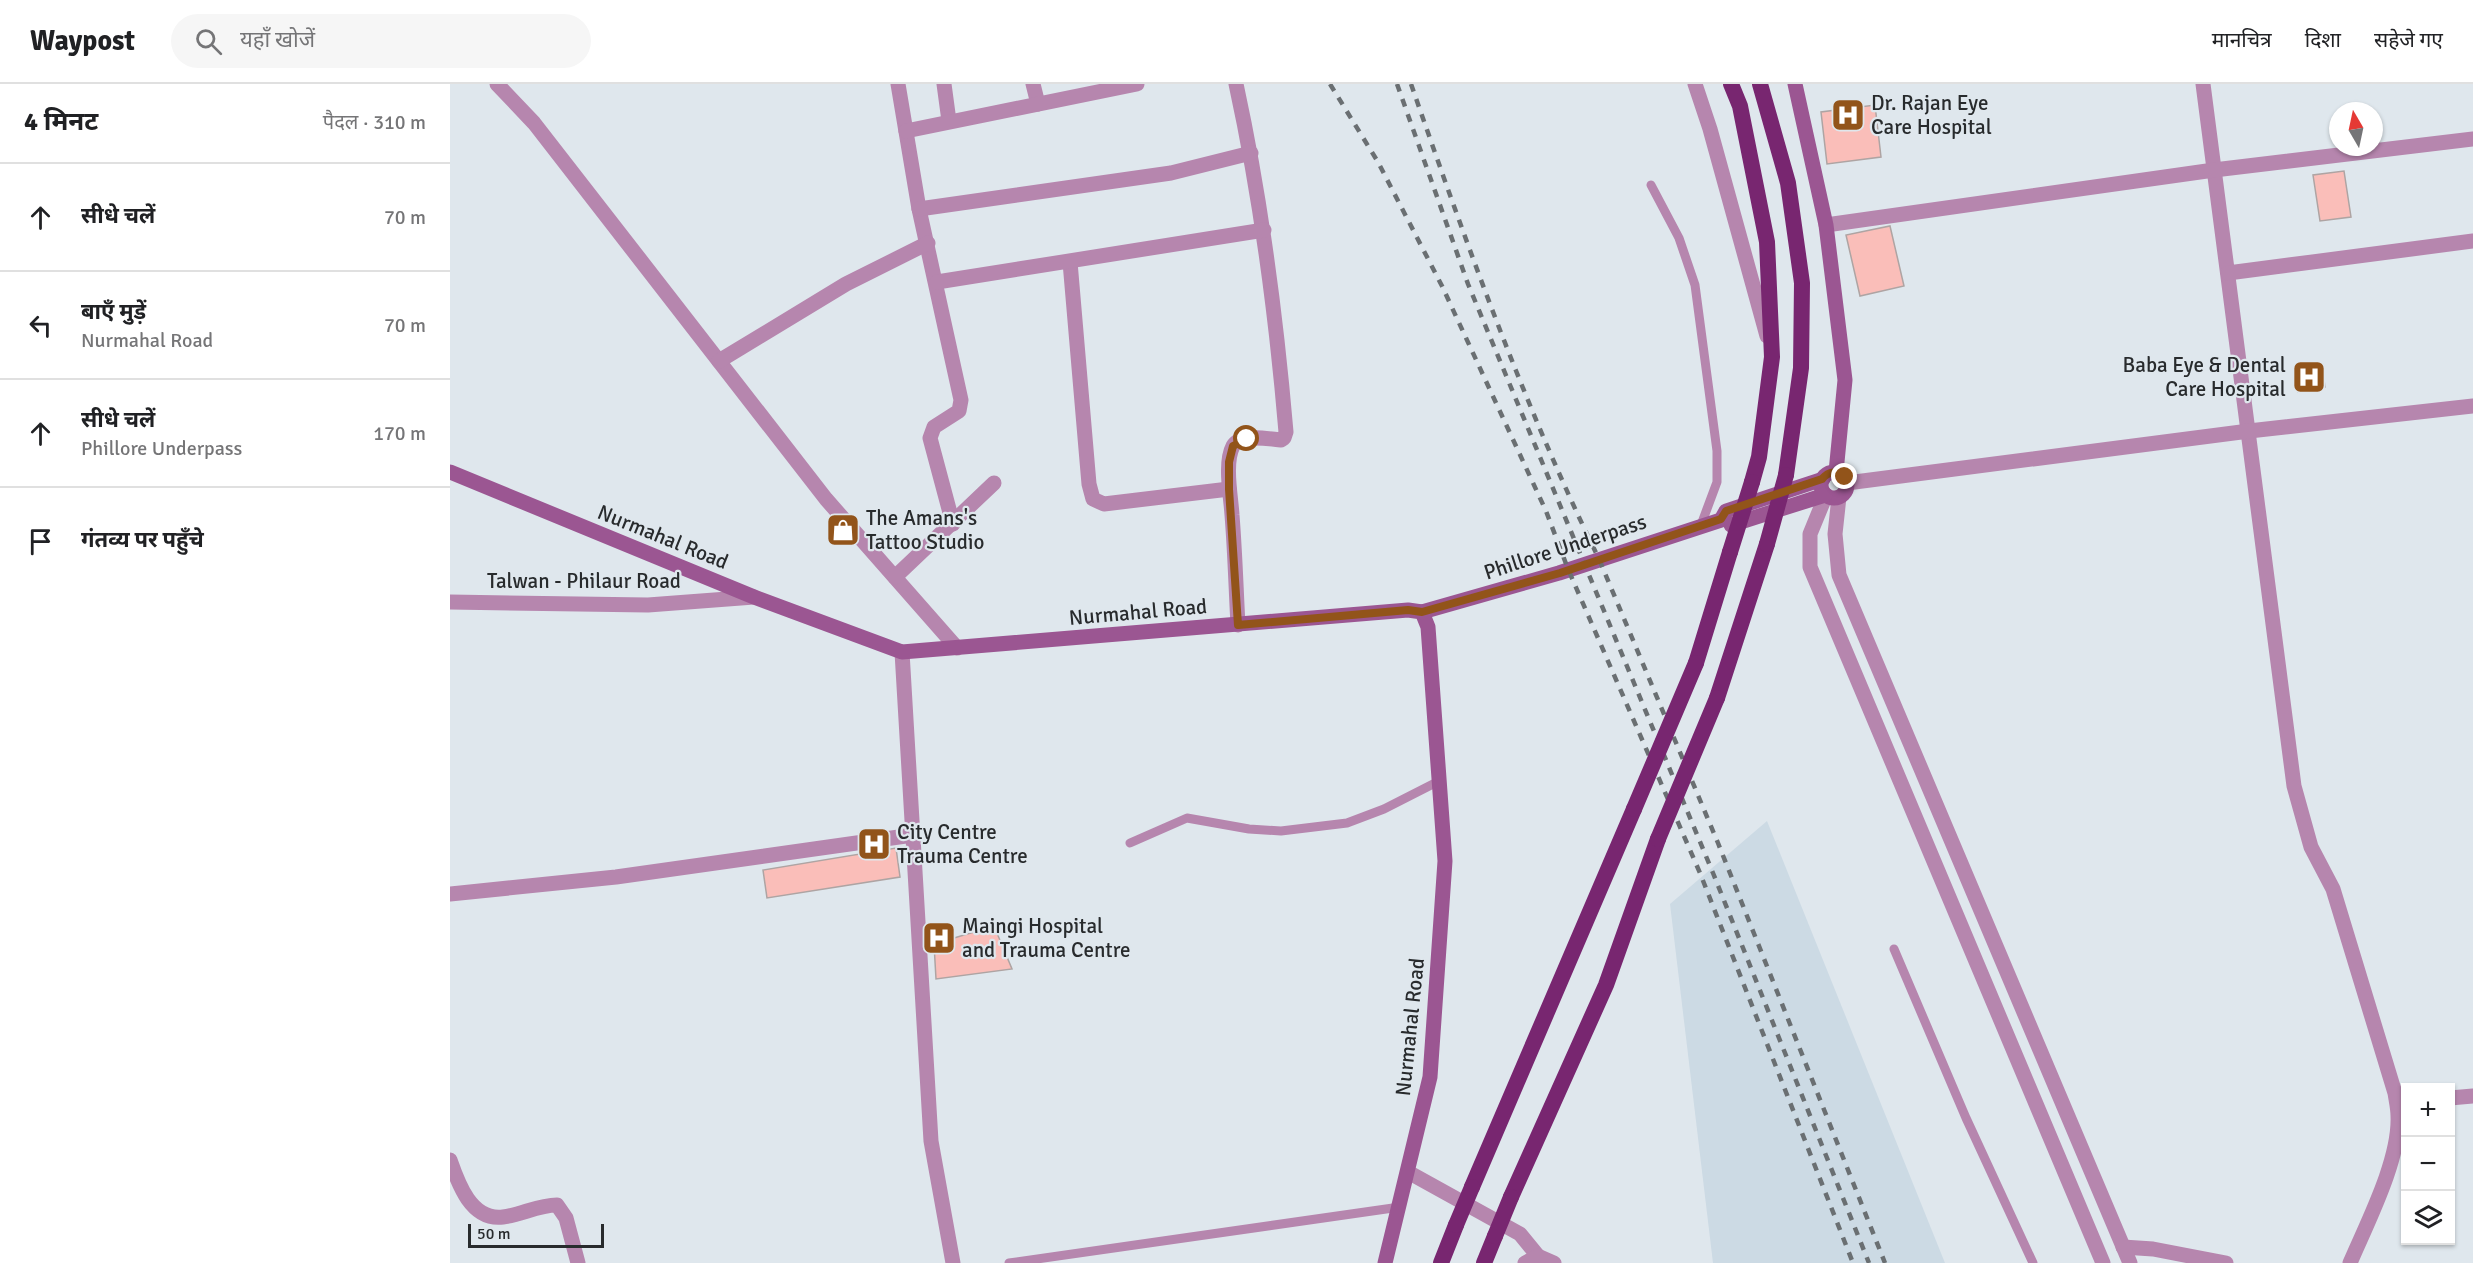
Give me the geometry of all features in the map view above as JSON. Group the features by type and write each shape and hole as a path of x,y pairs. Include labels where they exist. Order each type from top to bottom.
{"highway":[{"path":"1441,1263 1696,663 1759,457 1772,357 1767,242 1740,106 1731,84"},
{"path":"1484,1263 1606,985 1658,839 1717,699 1767,544 1786,475 1802,368 1802,283 1788,183 1760,84"}],"main road":[{"path":"1795,84 1826,225 1845,380 1835,478 1845,493 1830,495 1821,487 1835,478"},
{"name":"Nurmahal Road","path":"450,472 754,597 902,652 1408,610 1422,612 1428,627 1445,861 1430,1077 1385,1263"},
{"name":"Phillore Underpass","path":"1422,612 1560,573 1721,519 1726,511 1835,478"},
{"name":"Phillore Underpass","path":"1721,519 1730,525 1830,495"}],"street":[{"path":"497,84 534,123 826,499 957,648"},
{"path":"898,84 920,209 961,406 956,415 934,427 930,438 952,524"},
{"path":"944,84 949,121"},
{"path":"1033,84 1038,104"},
{"path":"906,131 1137,84"},
{"path":"1236,84 1264,230 1279,341 1286,435 1281,440 1247,439 1233,446 1229,462 1229,489 1238,625"},
{"path":"1695,84 1713,139 1772,357"},
{"path":"2203,84 2295,793 2311,847 2332,889 2400,1094 2394,1146 2381,1188 2350,1263"},
{"path":"1826,225 2214,170 2473,139"},
{"path":"920,209 1171,173 1251,153"},
{"path":"937,282 1264,230"},
{"path":"2228,273 2473,241"},
{"path":"720,362 846,284 928,243"},
{"path":"1070,262 1089,484 1093,499 1104,504 1229,489"},
{"path":"1835,478 2473,406"},
{"path":"895,577 994,483"},
{"path":"1830,495 1839,575 2130,1263"},
{"path":"1830,495 1810,534 1810,567 2103,1263"},
{"name":"Talwan - Philaur Road","path":"450,602 648,605 754,597"},
{"path":"902,652 931,1141 953,1263"},
{"path":"450,894 616,877 913,835"},
{"path":"2455,1098 2473,1096"},
{"path":"450,1160 458,1182 472,1205 484,1215 501,1218 547,1205 557,1205 566,1218 578,1263"},
{"path":"1408,1172 1520,1234 1532,1259 1554,1263"},
{"path":"2123,1247 2153,1249 2226,1263"}],"lane":[{"path":"1651,185 1679,238 1695,285 1717,451 1717,482 1701,525"},
{"path":"1130,843 1187,818 1249,829 1281,831 1347,823 1384,809 1439,781"},
{"path":"1894,949 1966,1118 2033,1263"},
{"path":"1009,1263 1400,1207"}],"shaded area":[{"path":"1767,821 1945,1263 1713,1263 1670,904"}],"building":[{"path":"1875,105 1881,157 1827,164 1821,112"},
{"path":"2344,171 2351,217 2320,221 2313,175"},
{"path":"1890,226 1904,286 1860,296 1846,235"},
{"name":"Baba Eye & Dental Care Hospital","path":"2322,366 2325,387 2298,392 2294,368"},
{"path":"896,848 900,877 767,898 763,870"},
{"path":"994,926 1012,969 936,979 934,944"}],"railway":[{"path":"1330,84 1378,162 1442,286 1546,511 1568,569 1700,873 1853,1263"},
{"path":"1397,84 1468,284 1713,873 1869,1263"},
{"path":"1411,84 1453,205 1521,384 1599,559 1718,843 1885,1263"}],"place":[{"name":"Dr. Rajan Eye Care Hospital","path":"1848,115"},
{"name":"Baba Eye & Dental Care Hospital","path":"2309,377"},
{"name":"The Amans's Tattoo Studio","path":"843,530"},
{"name":"City Centre Trauma Centre","path":"874,844"},
{"name":"Maingi Hospital and Trauma Centre","path":"939,938"}],"route":[{"path":"1247,439 1233,446 1229,462 1238,625 1408,610 1422,612 1560,573 1721,519 1726,511 1822,479 1829,473 1836,472 1845,477"}]}
